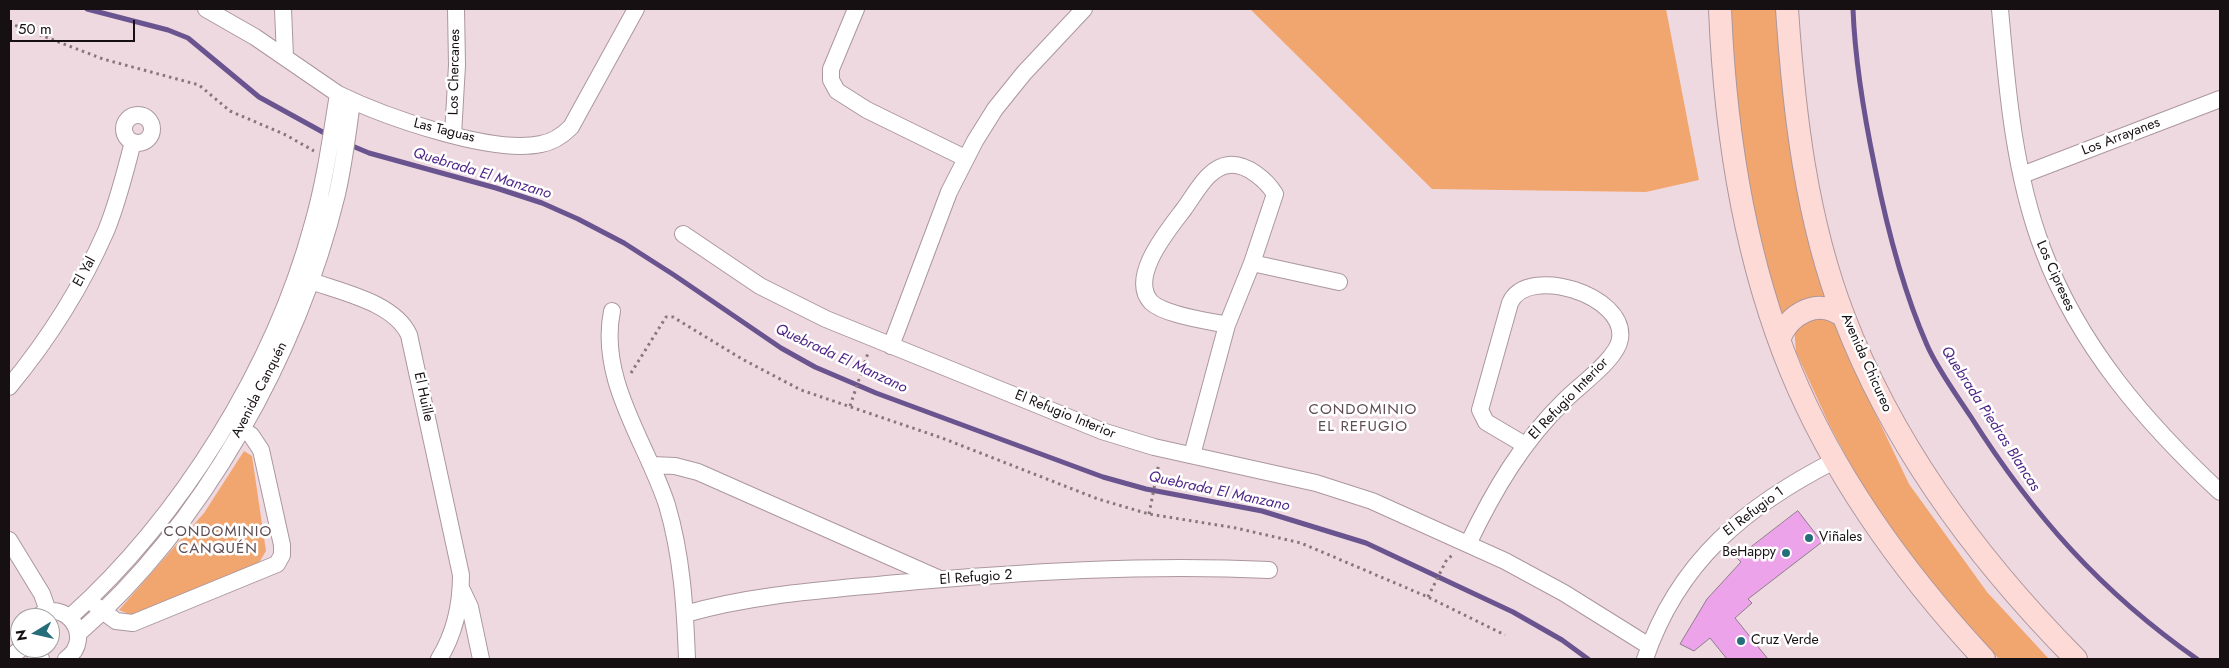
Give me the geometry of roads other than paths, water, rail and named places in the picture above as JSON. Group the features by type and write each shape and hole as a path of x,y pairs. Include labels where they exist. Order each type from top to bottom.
{"main road":[{"path":"1720,9 1726,97 1738,183 1757,271 1779,340 1805,402 1836,460 1887,541 1944,614 1984,659"},
{"name":"Avenida Chicureo","path":"1787,9 1795,100 1807,178 1824,254 1844,316 1886,408 1933,489 1981,553 2076,659"},
{"path":"1779,340 1787,322 1809,310 1829,309 1844,316"}],"street":[{"name":"Las Taguas","path":"206,9 255,36 345,97 410,122 453,135 514,146 540,144 565,134 577,120 636,9"},
{"path":"282,9 285,57"},
{"name":"Los Chercanes","path":"453,135 457,65 456,9"},
{"path":"856,9 830,69 831,80 837,91 867,110 966,158"},
{"path":"891,346 948,192 984,124 1041,52 1084,9"},
{"name":"Los Cipreses","path":"2000,9 2010,106 2022,175 2042,249 2062,294 2080,327 2137,407 2190,464 2220,492"},
{"name":"Avenida Canquén","path":"303,278 333,125 345,97"},
{"name":"Avenida Canquén","path":"79,633 102,612 168,537 214,473 266,346 303,278 332,212 345,155 348,132 345,97"},
{"name":"Los Arrayanes","path":"2022,175 2220,99"},
{"name":"El Yal","path":"9,387 46,337 98,249 122,188 133,142"},
{"path":"1192,455 1227,325 1252,263 1275,194 1261,177 1238,165 1229,165 1211,173 1158,244 1144,280 1144,290 1152,303 1183,315 1227,325"},
{"name":"El Refugio Interior","path":"683,234 734,270 784,299 826,319 1110,433 1192,455 1316,483 1345,492 1468,544 1538,578 1647,652"},
{"path":"1252,263 1339,282"},
{"name":"El Huille","path":"303,278 385,309 397,317 406,328 411,342 459,559 461,588 454,626 439,659"},
{"name":"El Refugio Interior","path":"1468,544 1494,492 1525,445 1546,419 1619,346 1621,334 1615,319 1599,302 1581,292 1560,287 1527,288 1516,293 1510,303 1480,410 1486,422 1525,445"},
{"path":"612,311 610,342 620,390 666,504 676,540 685,614 687,659"},
{"path":"89,600 102,612 121,622 133,623 277,564 282,555 282,545 264,457 251,435 234,424"},
{"name":"Avenida Canquén","path":"70,617 89,600 158,523 205,456 234,424"},
{"name":"El Refugio 1","path":"1647,652 1680,588 1714,544 1729,529 1777,493 1836,460"},
{"path":"651,465 674,466 698,472 942,580"},
{"path":"9,540 42,594 42,608"},
{"name":"El Refugio 2","path":"685,614 760,597 942,580 1168,568 1269,570"},
{"name":"El Huille","path":"461,588 470,607 481,659"},
{"path":"60,612 70,617 79,633 74,657"}],"waterway":[{"name":"Quebrada El Manzano","path":"87,9 168,30 188,38 259,97 328,135"},
{"name":"Quebrada Piedras Blancas","path":"1853,9 1861,89 1885,213 1896,258 1910,302 1936,364 2019,487 2071,550 2130,607 2197,659"},
{"name":"Quebrada El Manzano","path":"350,145 369,153 496,188 542,203 578,219 624,243 781,348 815,367 876,393 1103,477 1146,489 1262,511 1366,543 1513,612 1562,640 1588,659"}],"place":[{"name":"Viñales","path":"1809,538"},
{"name":"BeHappy","path":"1786,553"},
{"name":"Cruz Verde","path":"1741,641"}],"district":[{"name":"CONDOMINIO EL REFUGIO","path":"1363,418"},
{"name":"CONDOMINIO CANQUÉN","path":"218,540"}]}
